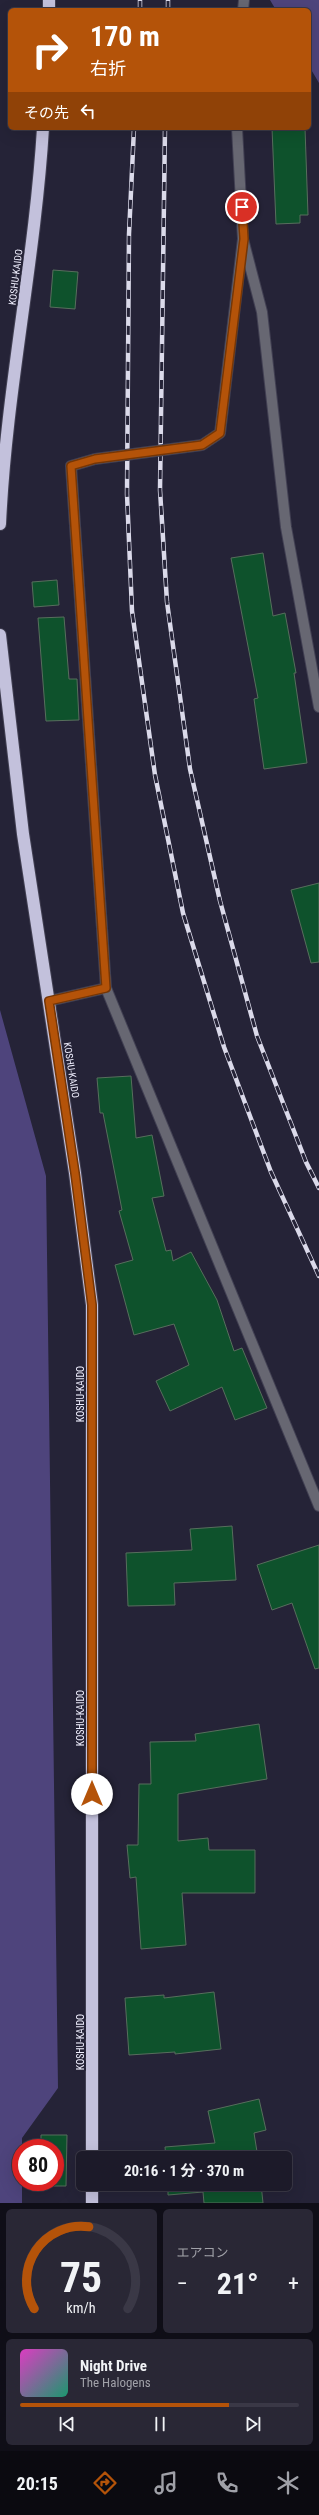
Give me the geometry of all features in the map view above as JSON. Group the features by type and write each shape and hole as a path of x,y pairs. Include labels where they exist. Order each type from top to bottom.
{"highway":[{"name":"KOSHU-KAIDO","path":"0,524 2,464 39,182 43,130"},
{"name":"KOSHU-KAIDO","path":"0,636 23,834 75,1173 92,1305 92,2151"},
{"path":"92,2191 92,2203"}],"street":[{"path":"237,130 244,239 262,312 286,528 319,707"},
{"path":"244,239 220,433 202,445 95,459 71,466 106,988 319,1506"},
{"path":"49,1001 106,988"}],"shaded area":[{"path":"270,0 319,0 319,83 311,69 311,8 275,8"},
{"path":"0,1010 46,1176 58,2088 22,2139 12,2139 12,2191 22,2191 22,2203 0,2203"}],"building":[{"path":"272,130 305,130 308,215 300,215 300,223 276,224"},
{"path":"53,270 78,272 75,309 50,307"},
{"path":"263,553 273,616 285,613 296,673 294,673 307,763 264,769 254,699 258,698 231,558"},
{"path":"57,580 59,605 34,607 32,582"},
{"path":"64,617 69,679 77,679 79,720 46,721 38,618"},
{"path":"319,883 319,962 311,963 291,890"},
{"path":"131,1076 136,1138 152,1135 164,1196 152,1198 166,1251 171,1250 173,1261 191,1252 217,1300 234,1351 242,1348 267,1408 235,1420 222,1387 170,1411 156,1381 189,1365 174,1324 134,1335 115,1265 133,1260 119,1211 122,1210 103,1113 100,1113 97,1078"},
{"path":"232,1526 236,1580 174,1583 175,1605 128,1606 126,1553 192,1550 190,1529"},
{"path":"319,1545 319,1668 315,1669 292,1603 272,1610 257,1565"},
{"path":"259,1724 267,1779 178,1794 178,1841 208,1838 209,1850 255,1850 255,1893 182,1893 186,1945 141,1949 136,1877 130,1878 127,1845 138,1845 139,1784 151,1784 150,1742 196,1741 195,1734"},
{"path":"214,1992 221,2049 175,2054 175,2052 129,2055 125,1998 164,1995 164,1998"},
{"path":"259,2099 266,2130 254,2133 257,2151 165,2151 165,2147 215,2143 208,2111"},
{"path":"41,2135 67,2135 66,2186 64,2186 64,2139 41,2139"},
{"path":"168,2191 262,2191 263,2203 204,2203 203,2192 168,2195"}],"railway":[{"path":"140,0 140,8"},
{"path":"168,0 168,8"},
{"path":"134,130 129,234 127,494 132,611 155,775 183,913 224,1047 271,1172 319,1276"},
{"path":"165,130 160,490 167,602 190,769 220,901 257,1036 306,1162 319,1188"}],"route":[{"path":"92,1794 92,1305 75,1173 49,1001 106,988 71,466 95,459 202,445 220,433 244,239 242,207"}]}
